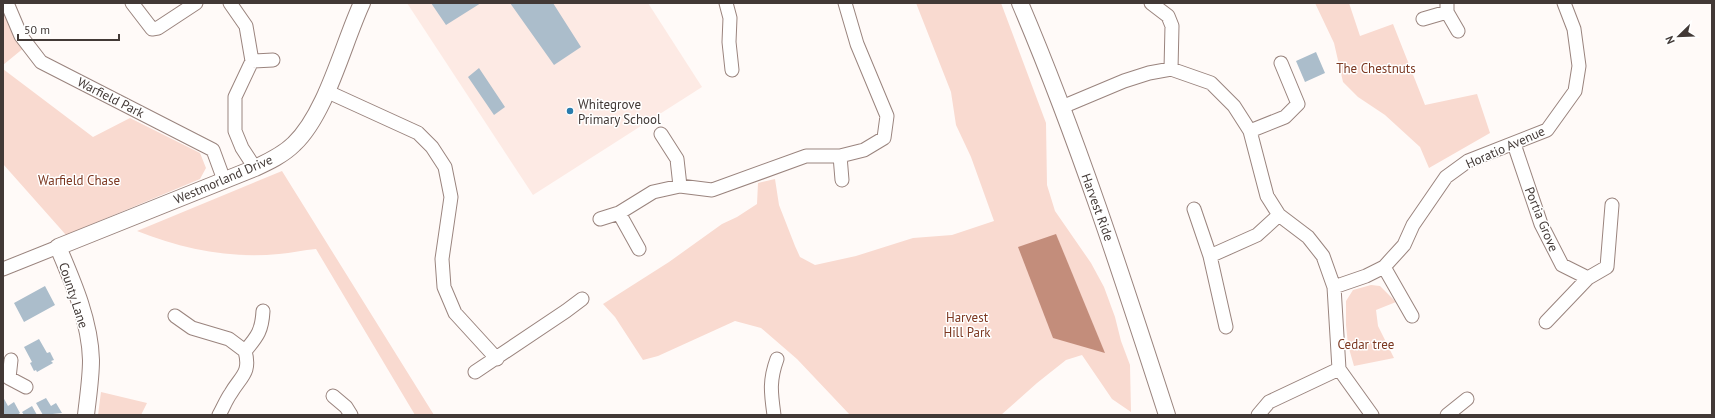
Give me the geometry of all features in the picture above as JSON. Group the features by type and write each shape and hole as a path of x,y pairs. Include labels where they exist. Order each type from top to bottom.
{"street":[{"name":"Warfield Park","path":"7,3 21,36 41,62 213,150 224,180"},
{"path":"132,3 152,29 158,28 196,3"},
{"path":"230,3 246,26 252,61 235,97 235,130 242,148 255,168"},
{"name":"Westmorland Drive","path":"3,269 255,168 276,157 293,145 313,120 362,3"},
{"path":"726,3 730,18 729,42 732,70"},
{"path":"600,219 619,213 653,192 680,186 712,190 806,156 840,156 864,150 884,138 887,116 857,44 845,3"},
{"name":"Harvest Ride","path":"1020,3 1062,107 1113,247 1167,415"},
{"path":"1151,3 1168,16 1172,26 1171,69"},
{"name":"Horatio Avenue","path":"1334,287 1366,276 1384,267 1404,245 1413,225 1446,178 1468,161 1547,130 1575,91 1579,66 1574,29 1564,3"},
{"path":"1424,19 1447,8 1458,31"},
{"path":"252,61 273,60"},
{"path":"1250,131 1285,117 1298,104 1281,63"},
{"path":"1062,107 1124,81 1149,73 1171,69 1211,83 1234,106 1250,131 1267,196 1279,215 1308,237 1323,256 1334,287 1339,369 1372,415"},
{"path":"326,91 418,133 432,147 444,167 451,197 442,259 444,287 455,313 497,359"},
{"path":"661,134 677,159 680,186"},
{"name":"Portia Grove","path":"1514,144 1541,224 1562,265 1588,278"},
{"path":"840,156 842,180"},
{"path":"1546,322 1588,278 1607,267 1612,205"},
{"path":"1194,209 1210,256 1226,326"},
{"path":"619,213 639,250"},
{"path":"1210,256 1257,235 1279,215"},
{"name":"County Lane","path":"58,247 82,310 87,332 91,358 86,415"},
{"path":"1384,267 1412,316"},
{"path":"475,372 497,359 582,299"},
{"path":"245,351 256,338 262,326 262,311"},
{"path":"175,316 192,328 229,339 245,351 247,368 242,379 231,392 219,415"},
{"path":"774,415 771,395 771,374 777,359"},
{"path":"11,360 6,380 26,387"},
{"path":"1258,415 1269,402 1339,369"},
{"path":"333,396 346,407 351,415"},
{"path":"1447,415 1467,399"}],"shaded area":[{"name":"Whitegrove Primary School","path":"407,3 648,3 702,87 533,195"},
{"path":"1056,234 1105,353 1053,338 1018,247"}],"green space":[{"name":"Harvest Hill Park","path":"916,3 1001,3 1046,123 1047,185 1055,211 1091,263 1104,287 1115,317 1121,341 1130,365 1131,412 1112,399 1082,355 1066,360 1001,415 850,415 797,359 761,328 735,321 658,356 643,360 615,317 603,304 669,262 722,224 737,217 757,204 758,183 775,179 779,205 800,257 815,265 856,256 913,238 952,235 994,221 971,157 956,125 951,92"},
{"name":"The Chestnuts","path":"1315,3 1349,3 1360,36 1393,24 1425,105 1477,94 1490,133 1429,168 1420,147 1385,115 1358,97 1343,82 1334,43"},
{"path":"3,10 25,47 3,65"},
{"name":"Warfield Chase","path":"3,69 93,137 130,118 200,153 206,168 200,179 66,235 3,164"},
{"path":"282,171 434,415 415,415 316,249 284,254 225,254 189,248 137,231"},
{"name":"Cedar tree","path":"1371,285 1380,286 1396,302 1376,310 1378,326 1394,358 1354,366 1348,345 1346,301 1353,290"},
{"path":"101,392 147,403 141,415 98,415"}],"building":[{"path":"431,3 481,3 446,25"},
{"path":"510,3 553,3 581,47 554,65"},
{"path":"1316,52 1325,73 1305,82 1296,61"},
{"path":"479,68 505,107 494,115 468,77"},
{"path":"45,286 55,305 24,322 14,303"},
{"path":"39,339 47,353 50,352 54,360 51,361 53,363 37,372 36,370 34,371 30,363 32,362 24,347"},
{"path":"3,397 8,406 14,402 20,413 17,415 3,415"},
{"path":"46,398 51,406 56,403 62,413 43,415 36,403"},
{"path":"32,406 37,415 24,415 22,412"}],"place":[{"name":"Whitegrove Primary School","path":"570,111"}]}
